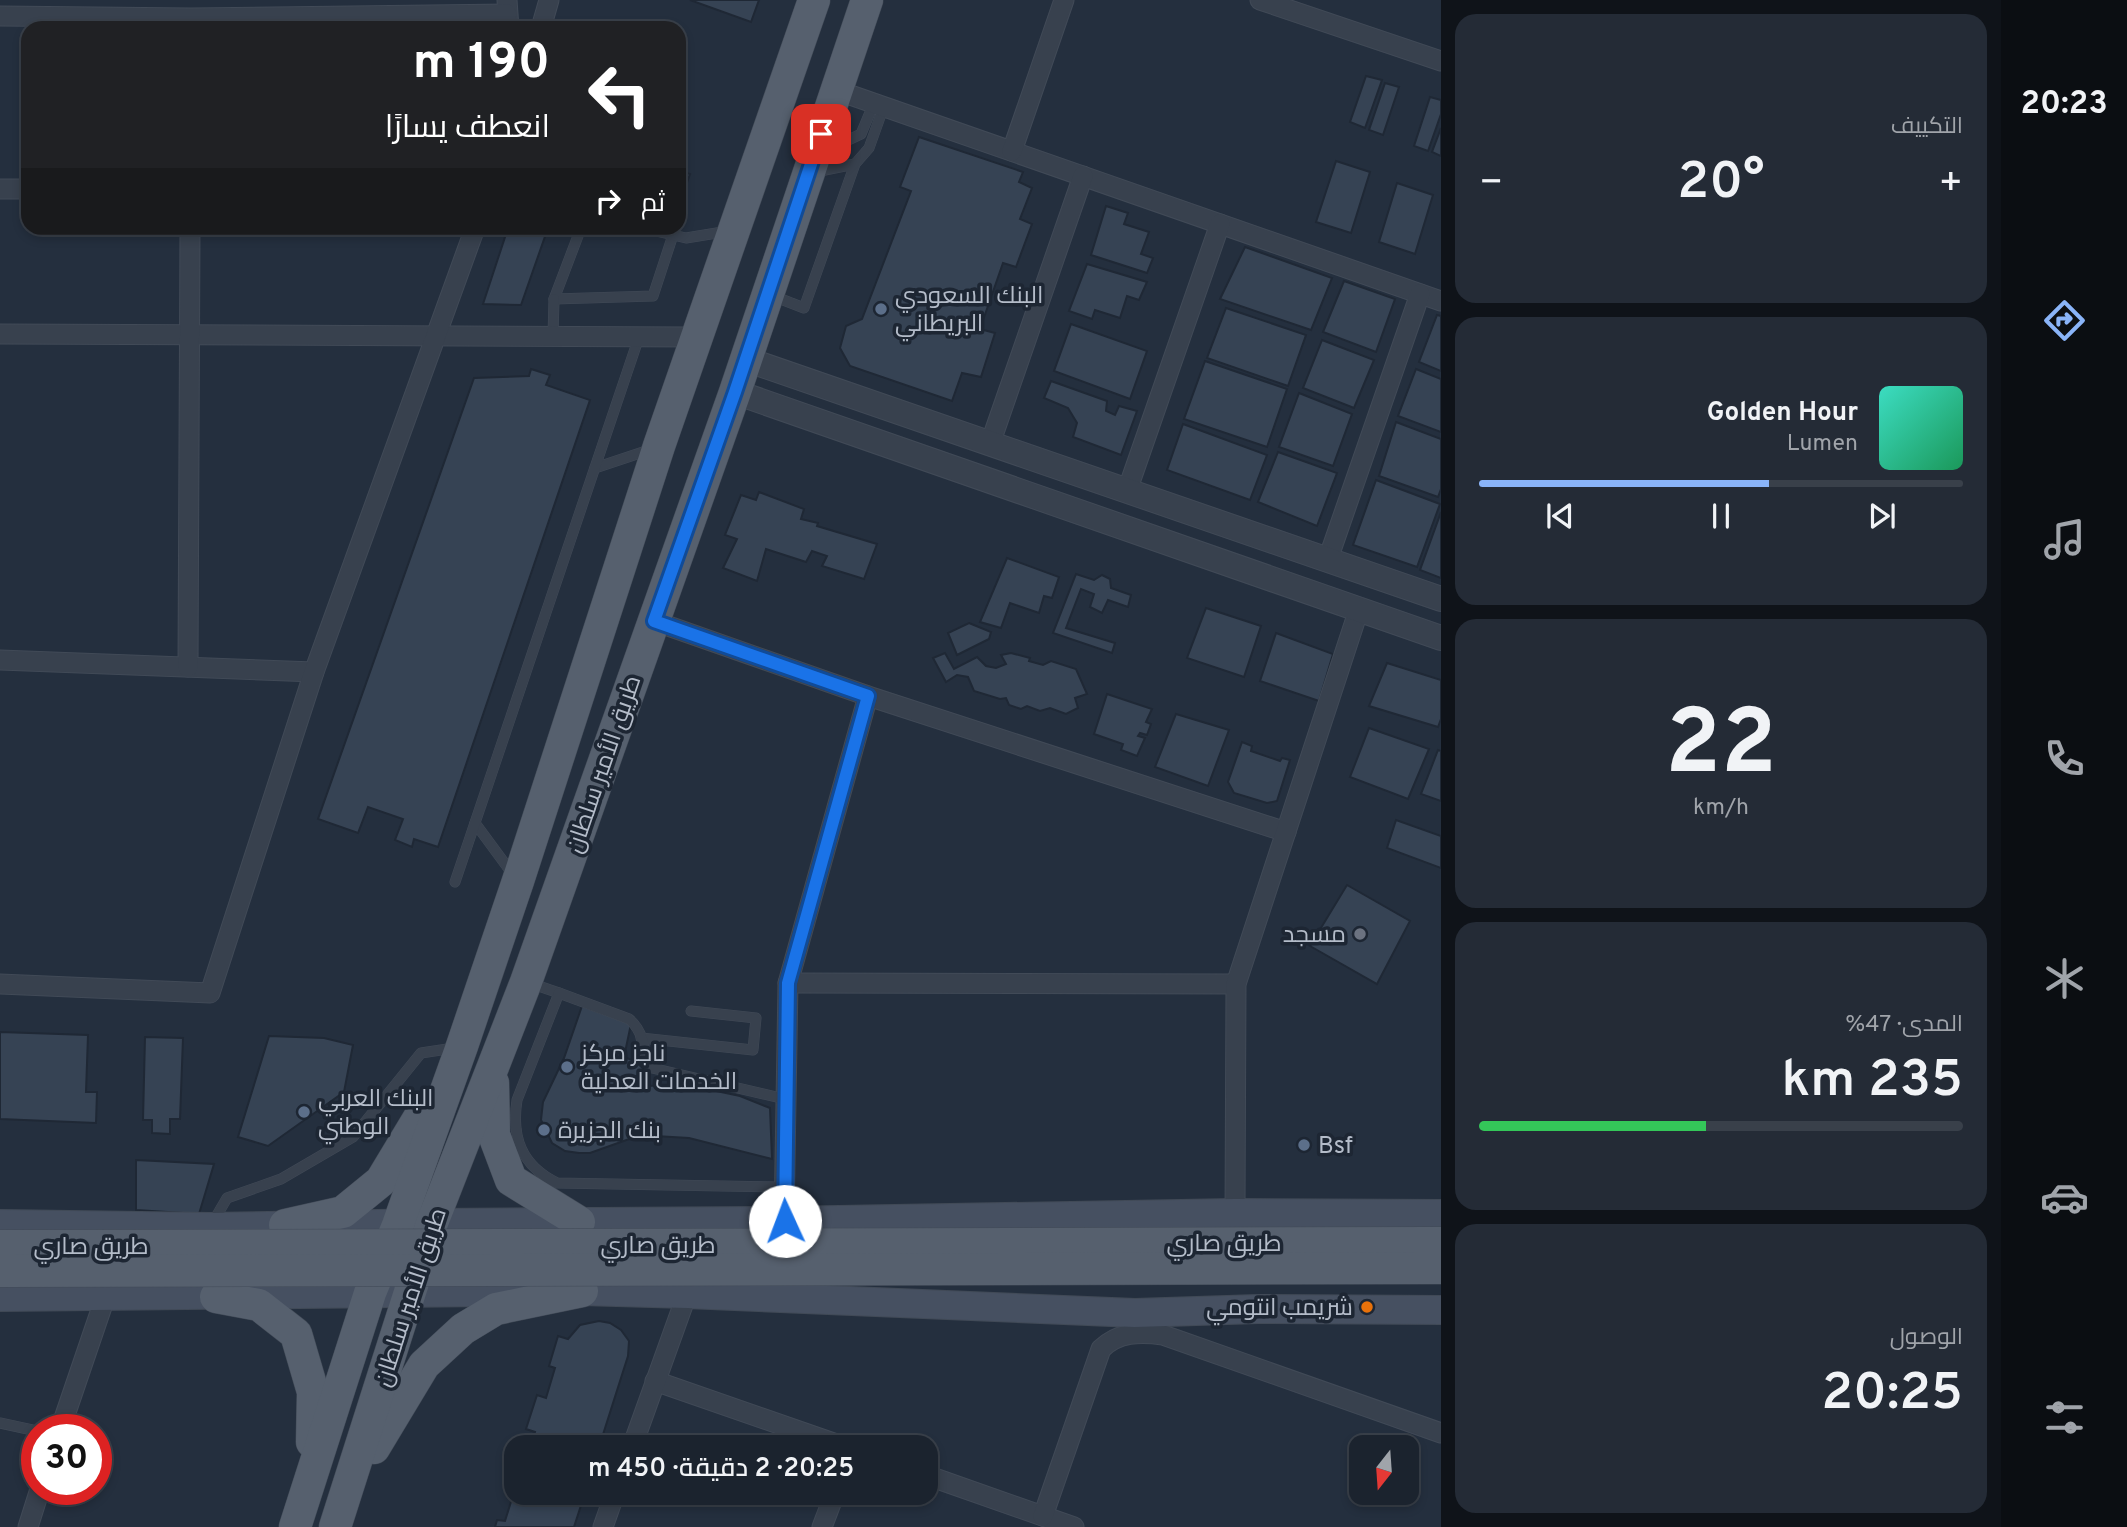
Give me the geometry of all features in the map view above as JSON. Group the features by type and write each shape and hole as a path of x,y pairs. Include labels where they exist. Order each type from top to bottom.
{"main road":[{"name":"طريق الأمير سلطان","path":"295,1527 370,1293 398,1225 519,881 659,446 814,0"},
{"name":"طريق الأمير سلطان","path":"335,1527 432,1223 526,982 735,392 766,293 867,0"},
{"path":"285,1225 343,1212 382,1181 462,1046"},
{"path":"492,1068 494,1135 511,1180 579,1222"},
{"path":"582,1291 484,1275 472,1270 469,1257 474,1243 483,1238 579,1222 1234,1213 1441,1214"},
{"name":"طريق صاري","path":"0,1224 210,1227 579,1222"},
{"path":"210,1227 298,1239 315,1259 303,1279 216,1297"},
{"name":"طريق صاري","path":"0,1246 1441,1242"},
{"name":"طريق صاري","path":"0,1271 1441,1268"},
{"path":"346,1494 424,1366 463,1329 496,1309 582,1291"},
{"path":"0,1297 216,1297 582,1291 1135,1313 1437,1309"},
{"path":"216,1297 259,1305 296,1334 313,1392 310,1481"}],"street":[{"path":"543,21 549,0"},
{"path":"1012,151 1064,0"},
{"path":"1261,0 1281,3 1441,61"},
{"path":"261,21 508,14"},
{"path":"0,16 136,21"},
{"path":"836,90 1441,301"},
{"path":"990,444 1083,176"},
{"path":"0,189 21,189"},
{"path":"1127,491 1220,224"},
{"path":"188,667 190,235"},
{"path":"0,984 210,993 314,672 472,235"},
{"path":"1328,559 1420,294"},
{"path":"0,334 697,337"},
{"path":"745,359 1441,599"},
{"path":"735,392 1441,638"},
{"path":"1028,494 1039,462"},
{"path":"1234,1213 1236,984 1359,609"},
{"path":"654,621 868,696 1286,832"},
{"path":"0,660 314,672"},
{"path":"785,1221 783,1187 788,983 868,696"},
{"path":"788,983 1236,984"},
{"path":"636,1435 687,1294"},
{"path":"65,1414 106,1295"},
{"path":"1043,1516 1101,1349 1114,1339 1133,1333 1163,1335 1441,1433"},
{"path":"656,1381 811,1435"},
{"path":"938,1479 1073,1527"},
{"path":"28,1527 35,1505"},
{"path":"603,1527 611,1505"},
{"path":"822,1527 830,1505"}],"lane":[{"path":"766,293 804,308 855,163 869,148 879,105"},
{"path":"810,165 861,134 879,105"},
{"path":"810,165 855,163"},
{"path":"554,299 653,296 673,235 686,238 734,230"},
{"path":"552,336 554,299 578,235"},
{"path":"455,882 639,336"},
{"path":"595,468 659,446"},
{"path":"475,823 519,881"},
{"path":"526,982 629,1019 636,1025 645,1047 646,1062 652,1068 785,1099"},
{"path":"559,993 517,1100 514,1118 517,1140 527,1160 540,1175 557,1183 783,1187"},
{"path":"641,1038 753,1050 756,1018 691,1011"},
{"path":"210,1227 228,1198 281,1179 353,1137 421,1053 462,1046"},
{"path":"0,1423 21,1428"}],"building":[{"path":"690,0 759,0 751,22"},
{"path":"1366,76 1382,80 1365,128 1350,122"},
{"path":"1385,83 1399,87 1383,135 1369,130"},
{"path":"1430,97 1441,100 1441,114 1428,151 1414,146"},
{"path":"1441,128 1441,156 1432,152"},
{"path":"919,137 1023,172 1019,182 1032,188 1020,219 1032,224 1016,267 1003,263 980,329 995,333 981,377 962,373 952,401 850,366 840,348 846,326 862,319 911,191 900,187"},
{"path":"1336,161 1370,172 1351,233 1316,222"},
{"path":"1397,183 1433,195 1415,254 1379,242"},
{"path":"1106,206 1128,213 1124,224 1149,232 1141,254 1153,258 1147,273 1091,255"},
{"path":"506,235 546,235 521,305 483,304"},
{"path":"1245,247 1332,278 1311,330 1220,299"},
{"path":"1087,264 1147,282 1139,300 1127,296 1120,318 1095,310 1092,319 1069,311"},
{"path":"1344,281 1395,299 1376,352 1323,332"},
{"path":"1226,308 1306,335 1288,386 1207,358"},
{"path":"1437,315 1441,316 1441,371 1419,362"},
{"path":"1071,324 1147,351 1130,399 1054,371"},
{"path":"1322,340 1374,360 1354,408 1303,388"},
{"path":"1205,361 1287,389 1267,447 1184,419"},
{"path":"531,369 550,375 546,385 590,400 438,847 414,839 412,847 395,840 403,819 368,807 358,833 318,819 474,378 529,376"},
{"path":"1416,369 1441,379 1441,432 1398,416"},
{"path":"1051,381 1107,401 1106,411 1115,415 1119,406 1137,411 1121,455 1073,437 1077,423 1068,408 1044,398"},
{"path":"1299,393 1352,414 1333,466 1279,447"},
{"path":"1396,422 1441,439 1441,489 1438,497 1379,476"},
{"path":"1183,424 1267,455 1250,500 1167,470"},
{"path":"1278,452 1337,473 1317,526 1258,502"},
{"path":"1376,480 1440,504 1417,567 1353,545"},
{"path":"759,492 804,509 801,519 877,544 864,579 822,566 827,556 812,551 806,562 766,549 757,581 723,568 737,539 725,535 741,495 756,500"},
{"path":"1441,512 1441,578 1420,570"},
{"path":"1007,558 1059,577 1052,598 1044,596 1039,613 1010,603 1001,628 980,622"},
{"path":"1076,574 1094,580 1102,575 1110,579 1111,588 1131,595 1128,607 1108,600 1102,613 1090,607 1094,594 1081,589 1066,628 1115,643 1112,653 1053,633"},
{"path":"1206,608 1261,626 1244,677 1187,658"},
{"path":"969,623 991,632 989,639 957,655 948,633"},
{"path":"1276,633 1333,654 1319,701 1260,681"},
{"path":"945,653 954,669 977,657 986,666 996,668 1006,664 1001,655 1011,653 1043,665 1051,661 1076,669 1087,694 1075,698 1078,708 1066,714 1050,708 1040,711 1027,706 1021,709 1009,705 1006,698 1000,699 974,691 968,677 957,675 946,682 933,658"},
{"path":"1387,663 1441,680 1441,719 1438,727 1369,706"},
{"path":"1107,694 1152,709 1146,722 1151,724 1147,735 1140,733 1138,736 1145,738 1137,756 1121,750 1123,744 1094,734"},
{"path":"1176,714 1229,730 1208,786 1155,767"},
{"path":"1369,728 1429,749 1408,799 1350,777"},
{"path":"1242,742 1252,746 1251,751 1280,761 1282,758 1290,760 1277,801 1267,803 1234,793 1228,782"},
{"path":"1438,750 1441,751 1441,801 1421,794"},
{"path":"1396,820 1441,836 1441,868 1387,848"},
{"name":"مسجد","path":"1347,885 1410,921 1377,984 1310,946"},
{"path":"582,1006 631,1024 624,1057 635,1061 647,1072 648,1086 702,1088 740,1096 770,1108 772,1159 689,1138 632,1138 590,1153 565,1151 552,1143 541,1120 543,1102 564,1058"},
{"path":"0,1032 88,1035 86,1092 97,1092 96,1123 0,1119"},
{"path":"269,1036 324,1038 353,1045 344,1092 268,1146 238,1137"},
{"path":"145,1037 183,1038 180,1119 170,1119 170,1134 152,1133 152,1120 143,1120"},
{"path":"136,1160 214,1164 199,1214 136,1210"},
{"path":"599,1321 610,1323 621,1330 629,1341 628,1356 603,1435 534,1435 535,1432 526,1429 537,1395 546,1398 555,1368 549,1366 558,1336 568,1339 580,1325"},
{"path":"510,1505 581,1505 574,1527 495,1527 497,1520 505,1521"}],"place":[{"name":"البنك السعودي البريطاني","path":"881,309"},
{"name":"مسجد","path":"1360,934"},
{"name":"ناجز مركز الخدمات العدلية","path":"567,1067"},
{"name":"البنك العربي الوطني","path":"304,1112"},
{"name":"بنك الجزيرة","path":"544,1130"},
{"name":"Bsf","path":"1304,1145"},
{"name":"شريمب انتومي","path":"1367,1307"}],"route":[{"path":"785,1221 783,1187 788,983 868,696 654,621 735,392 821,134"}]}
